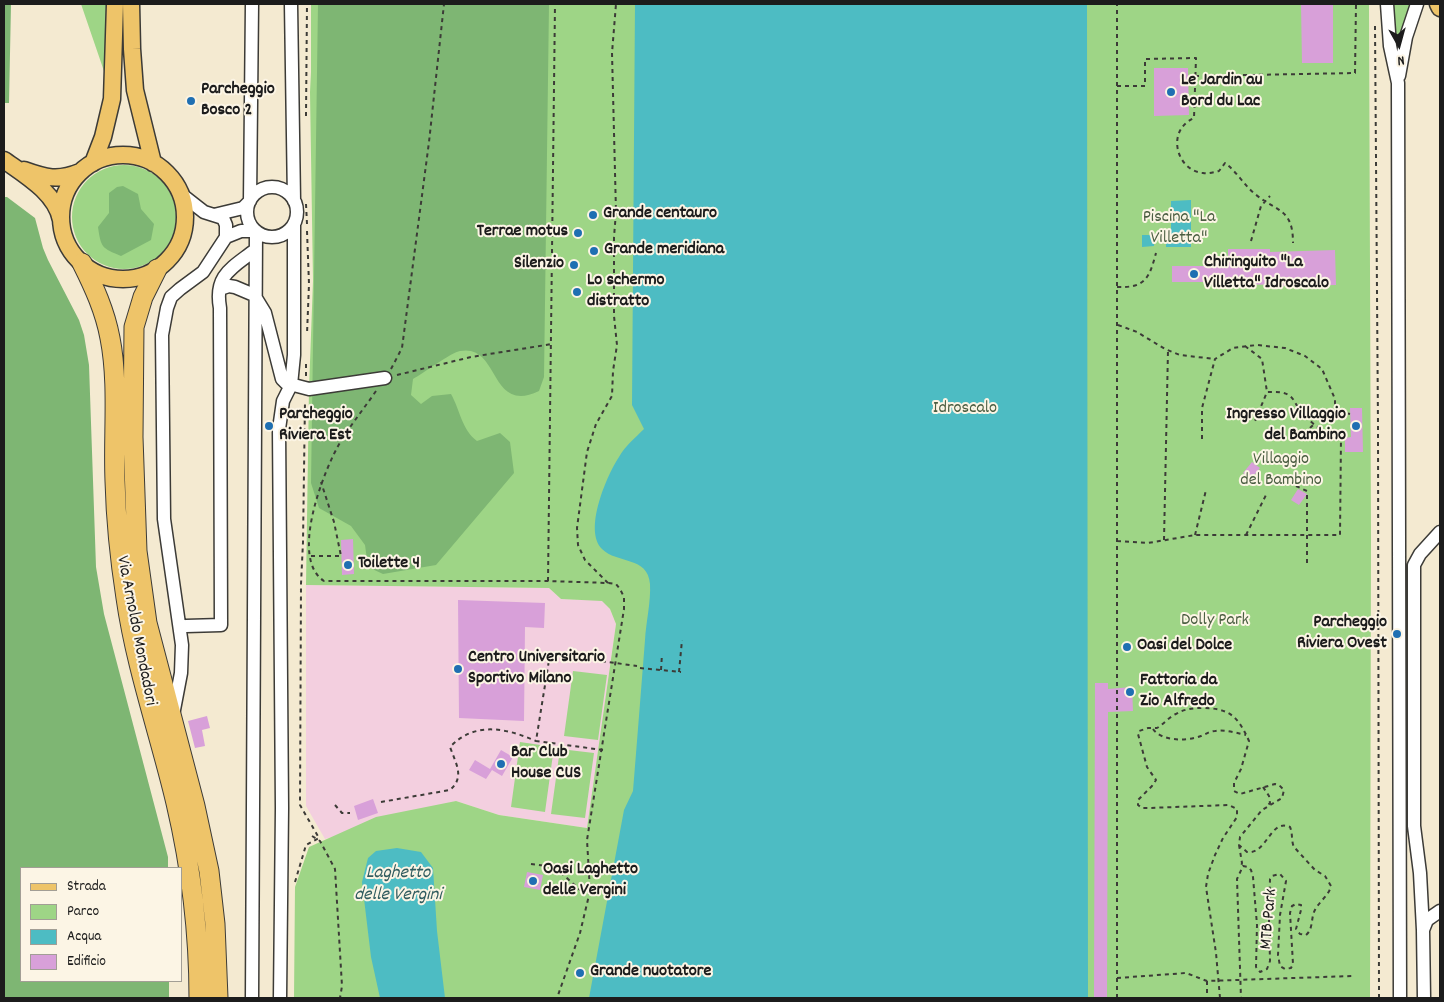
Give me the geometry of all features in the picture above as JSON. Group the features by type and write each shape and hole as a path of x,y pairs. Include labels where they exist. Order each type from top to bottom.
{"highway":[{"name":"Via Arnoldo Mondadori","path":"82,264 103,310 111,344 114,376 114,481 121,565 140,672 182,830 197,930 199,998"},
{"name":"Via Arnoldo Mondadori","path":"157,269 143,296 134,327 133,482 137,551 147,623 195,806 209,871 215,924 218,998"}],"main road":[{"path":"62,229 63,202 71,183 87,168 103,137 112,99 115,4"},
{"path":"131,4 135,90 153,163"},
{"path":"1438,4 1440,8"},
{"path":"126,155 140,157 153,163 170,176 181,194 185,215 182,236 173,255 157,269 138,277 118,279 99,274 82,264 69,248 54,201 10,168 53,178 70,177 106,158 126,155"}],"street":[{"path":"252,4 250,201 247,212 248,219 256,231 254,295 252,998"},
{"path":"226,237 241,231 256,231 269,237 277,236 290,230 297,216 300,201 291,4"},
{"path":"1387,4 1390,46 1398,84"},
{"path":"1400,998 1398,84 1406,37 1418,4"},
{"path":"214,215 243,208 256,193 270,187 284,190 300,201"},
{"path":"172,720 181,673 182,645 164,519 162,334 171,297 203,272 226,237 226,225 223,218 197,208 181,194"},
{"path":"280,998 282,799 279,429 283,401 291,385 294,354 294,224"},
{"path":"186,626 221,625 220,308 218,298 221,281 227,272 256,250"},
{"path":"220,289 229,286 236,287 254,295 265,313 282,378 286,383 306,389 385,378"},
{"path":"1424,998 1423,930 1414,826 1414,565 1420,554 1440,532"},
{"path":"1400,840 1418,859"},
{"path":"1423,930 1427,920 1440,910"}],"path":[{"path":"306,124 307,4"},
{"path":"444,4 429,142 402,348 385,378 337,447 321,482 308,536 310,556 315,570 324,581 548,581 608,583 616,584 620,589 624,597 624,609 588,840 590,891 580,933 557,998"},
{"path":"548,581 556,4"},
{"path":"608,583 585,560 578,544 577,528 587,452 596,424 612,396 617,345 614,316 614,237 616,212 612,53 616,4"},
{"path":"1117,4 1117,998"},
{"path":"1196,76 1355,73 1356,4"},
{"path":"1375,23 1379,998"},
{"path":"1117,86 1145,86 1145,59 1196,58 1194,118 1185,122 1180,128 1177,139 1178,154 1189,167 1201,173 1218,171 1225,163 1234,170 1254,193 1278,208 1286,216 1293,231 1293,243"},
{"path":"1251,241 1262,206 1270,196"},
{"path":"300,201 309,284 307,341"},
{"path":"1117,287 1128,287 1143,283 1150,272 1156,253"},
{"path":"1117,325 1137,332 1180,355 1216,360"},
{"path":"385,378 471,357 552,344"},
{"path":"1202,439 1202,408 1216,360 1232,348 1257,344 1285,348 1305,356 1322,369 1335,399 1335,411 1350,414"},
{"path":"1245,346 1262,359 1267,392 1255,421"},
{"path":"1164,540 1168,350"},
{"path":"307,360 303,542 300,584 300,805 335,869 342,986 340,998"},
{"path":"1117,541 1148,543 1195,535 1340,535 1340,437 1331,435 1307,419 1290,397 1280,392 1267,392"},
{"path":"1310,428 1314,424"},
{"path":"310,556 341,556 334,522 321,482"},
{"path":"1296,486 1307,492 1307,563"},
{"path":"1195,535 1206,490"},
{"path":"1246,535 1266,495"},
{"path":"640,668 680,672 682,640"},
{"path":"536,742 550,654 636,666"},
{"path":"661,670 662,654"},
{"path":"1220,998 1216,953 1206,887 1208,874 1215,855 1223,838 1237,817 1237,808 1230,805 1142,808 1138,804 1138,800 1156,780 1147,767 1138,734 1142,729 1154,729 1175,714 1189,709 1220,708 1234,717 1249,741 1241,769 1234,783 1234,791 1240,794 1275,784 1282,786 1284,790 1282,798 1265,808"},
{"path":"381,802 450,790 457,784 459,776 450,748 459,738 474,731 493,729 518,734 536,742 603,750"},
{"path":"1154,729 1162,736 1181,739 1223,730 1246,735"},
{"path":"1239,845 1240,837 1270,804 1270,800 1263,787"},
{"path":"334,805 342,814 350,813"},
{"name":"MTB Park","path":"1239,845 1247,852 1257,851 1264,845 1273,831 1286,825 1290,827 1294,847 1315,870 1324,876 1331,886 1328,894 1320,902 1313,914 1310,930 1306,935 1300,934 1296,929 1301,906 1296,904 1292,906 1290,912 1293,964 1289,970 1280,966 1278,955 1280,915 1286,881 1280,874 1272,876 1270,879 1270,961 1267,969 1260,972 1256,967 1257,925 1253,877 1248,867 1243,866 1241,870"},
{"path":"312,836 318,839"},
{"path":"293,888 306,845 318,839"},
{"name":"MTB Park","path":"1239,845 1242,863 1237,879 1241,998"},
{"path":"531,864 555,867 580,890 590,891"},
{"path":"1117,978 1186,973 1207,981 1352,976"},
{"path":"1207,981 1207,998"}],"shaded area":[{"name":"Centro Universitario Sportivo Milano","path":"306,585 549,588 561,599 602,600 610,609 616,624 587,828 499,815 456,801 325,839 306,806"}],"green space":[{"path":"4,4 11,4 9,103 4,103"},
{"path":"81,4 110,4 106,77"},
{"name":"Idroscalo","path":"311,4 1369,4 1370,998 294,998 295,887 309,847 376,817 456,801 499,815 587,828 616,624 610,609 602,601 561,599 549,588 306,585 309,389 313,281 310,92"},
{"path":"318,4 549,4 544,377 539,391 523,396 511,394 503,387 482,357 473,351 460,351 413,379 411,395 421,404 432,396 451,394 465,426 477,441 500,433 510,442 514,473 436,565 383,574 368,567 365,545 351,526 319,508 311,483"},
{"path":"1393,4 1413,4 1400,33 1398,50"},
{"path":"124,165 144,169 161,180 172,197 176,217 172,237 161,254 144,265 124,269 104,265 87,254 76,237 72,217 76,197 87,180 104,169"},
{"path":"123,186 138,194 141,209 154,224 151,240 121,256 106,249 100,239 98,227 109,213 109,193 117,187"},
{"path":"4,197 7,197 35,218 48,260 79,320 84,335 89,365 96,567 104,614 168,857 168,867 20,867 20,982 169,982 169,998 4,998"},
{"path":"573,671 607,675 598,740 564,736"},
{"path":"520,742 554,747 545,812 511,807"},
{"path":"560,749 594,753 585,818 551,814"}],"water":[{"name":"Idroscalo","path":"635,4 1087,4 1088,998 589,998 624,810 633,791 650,591 648,575 644,569 608,554 602,549 597,540 595,529 596,516 603,489 614,465 624,449 644,429 632,405"},
{"path":"1191,200 1191,247 1166,247 1166,236 1171,234 1171,201"},
{"path":"1142,235 1154,235 1154,246 1142,247"},
{"name":"Laghetto delle Vergini","path":"397,848 421,852 433,868 437,931 445,998 380,998 371,957 362,882 368,858 376,851"}],"building":[{"path":"1301,4 1333,4 1333,63 1302,63"},
{"name":"Le Jardin au Bord du Lac","path":"1154,68 1188,68 1189,115 1154,116"},
{"path":"1228,249 1270,249 1270,252 1335,250 1336,285 1279,286 1228,284 1228,282 1172,282 1172,266 1228,266"},
{"name":"Ingresso Villaggio del Bambino","path":"1350,408 1362,408 1363,452 1345,452 1345,438 1351,437"},
{"path":"1252,462 1260,468 1251,479 1243,473"},
{"path":"1298,489 1307,494 1299,505 1291,500"},
{"name":"Toilette 4","path":"353,539 354,574 342,575 341,540"},
{"path":"458,600 545,603 544,628 525,627 524,721 459,718"},
{"path":"1095,683 1108,683 1108,689 1132,687 1133,711 1108,712 1107,998 1094,998"},
{"path":"207,716 210,728 202,730 205,746 195,748 188,721"},
{"name":"Bar Club House CUS","path":"501,750 513,757 502,776 492,770 486,779 469,770 475,760 490,769"},
{"path":"373,799 378,813 358,820 354,806"},
{"name":"Oasi Laghetto delle Vergini","path":"527,872 543,875 540,890 524,887"}],"place":[{"name":"Le Jardin au Bord du Lac","path":"1171,92"},
{"name":"Parcheggio Bosco 2","path":"191,101"},
{"name":"Grande centauro","path":"593,215"},
{"name":"Terrae motus","path":"578,233"},
{"name":"Grande meridiana","path":"594,251"},
{"name":"Silenzio","path":"574,265"},
{"name":"Chiringuito \"La Villetta\" Idroscalo","path":"1194,274"},
{"name":"Lo schermo distratto","path":"577,292"},
{"name":"Parcheggio Riviera Est","path":"269,426"},
{"name":"Ingresso Villaggio del Bambino","path":"1356,426"},
{"name":"Toilette 4","path":"348,565"},
{"name":"Parcheggio Riviera Ovest","path":"1397,634"},
{"name":"Oasi del Dolce","path":"1127,647"},
{"name":"Centro Universitario Sportivo Milano","path":"458,669"},
{"name":"Fattoria da Zio Alfredo","path":"1130,692"},
{"name":"Bar Club House CUS","path":"501,764"},
{"name":"Oasi Laghetto delle Vergini","path":"533,881"},
{"name":"Grande nuotatore","path":"580,973"}],"park label":[{"name":"Piscina \"La Villetta\"","path":"1179,229"},
{"name":"Villaggio del Bambino","path":"1281,471"},
{"name":"Dolly Park","path":"1215,622"}]}
